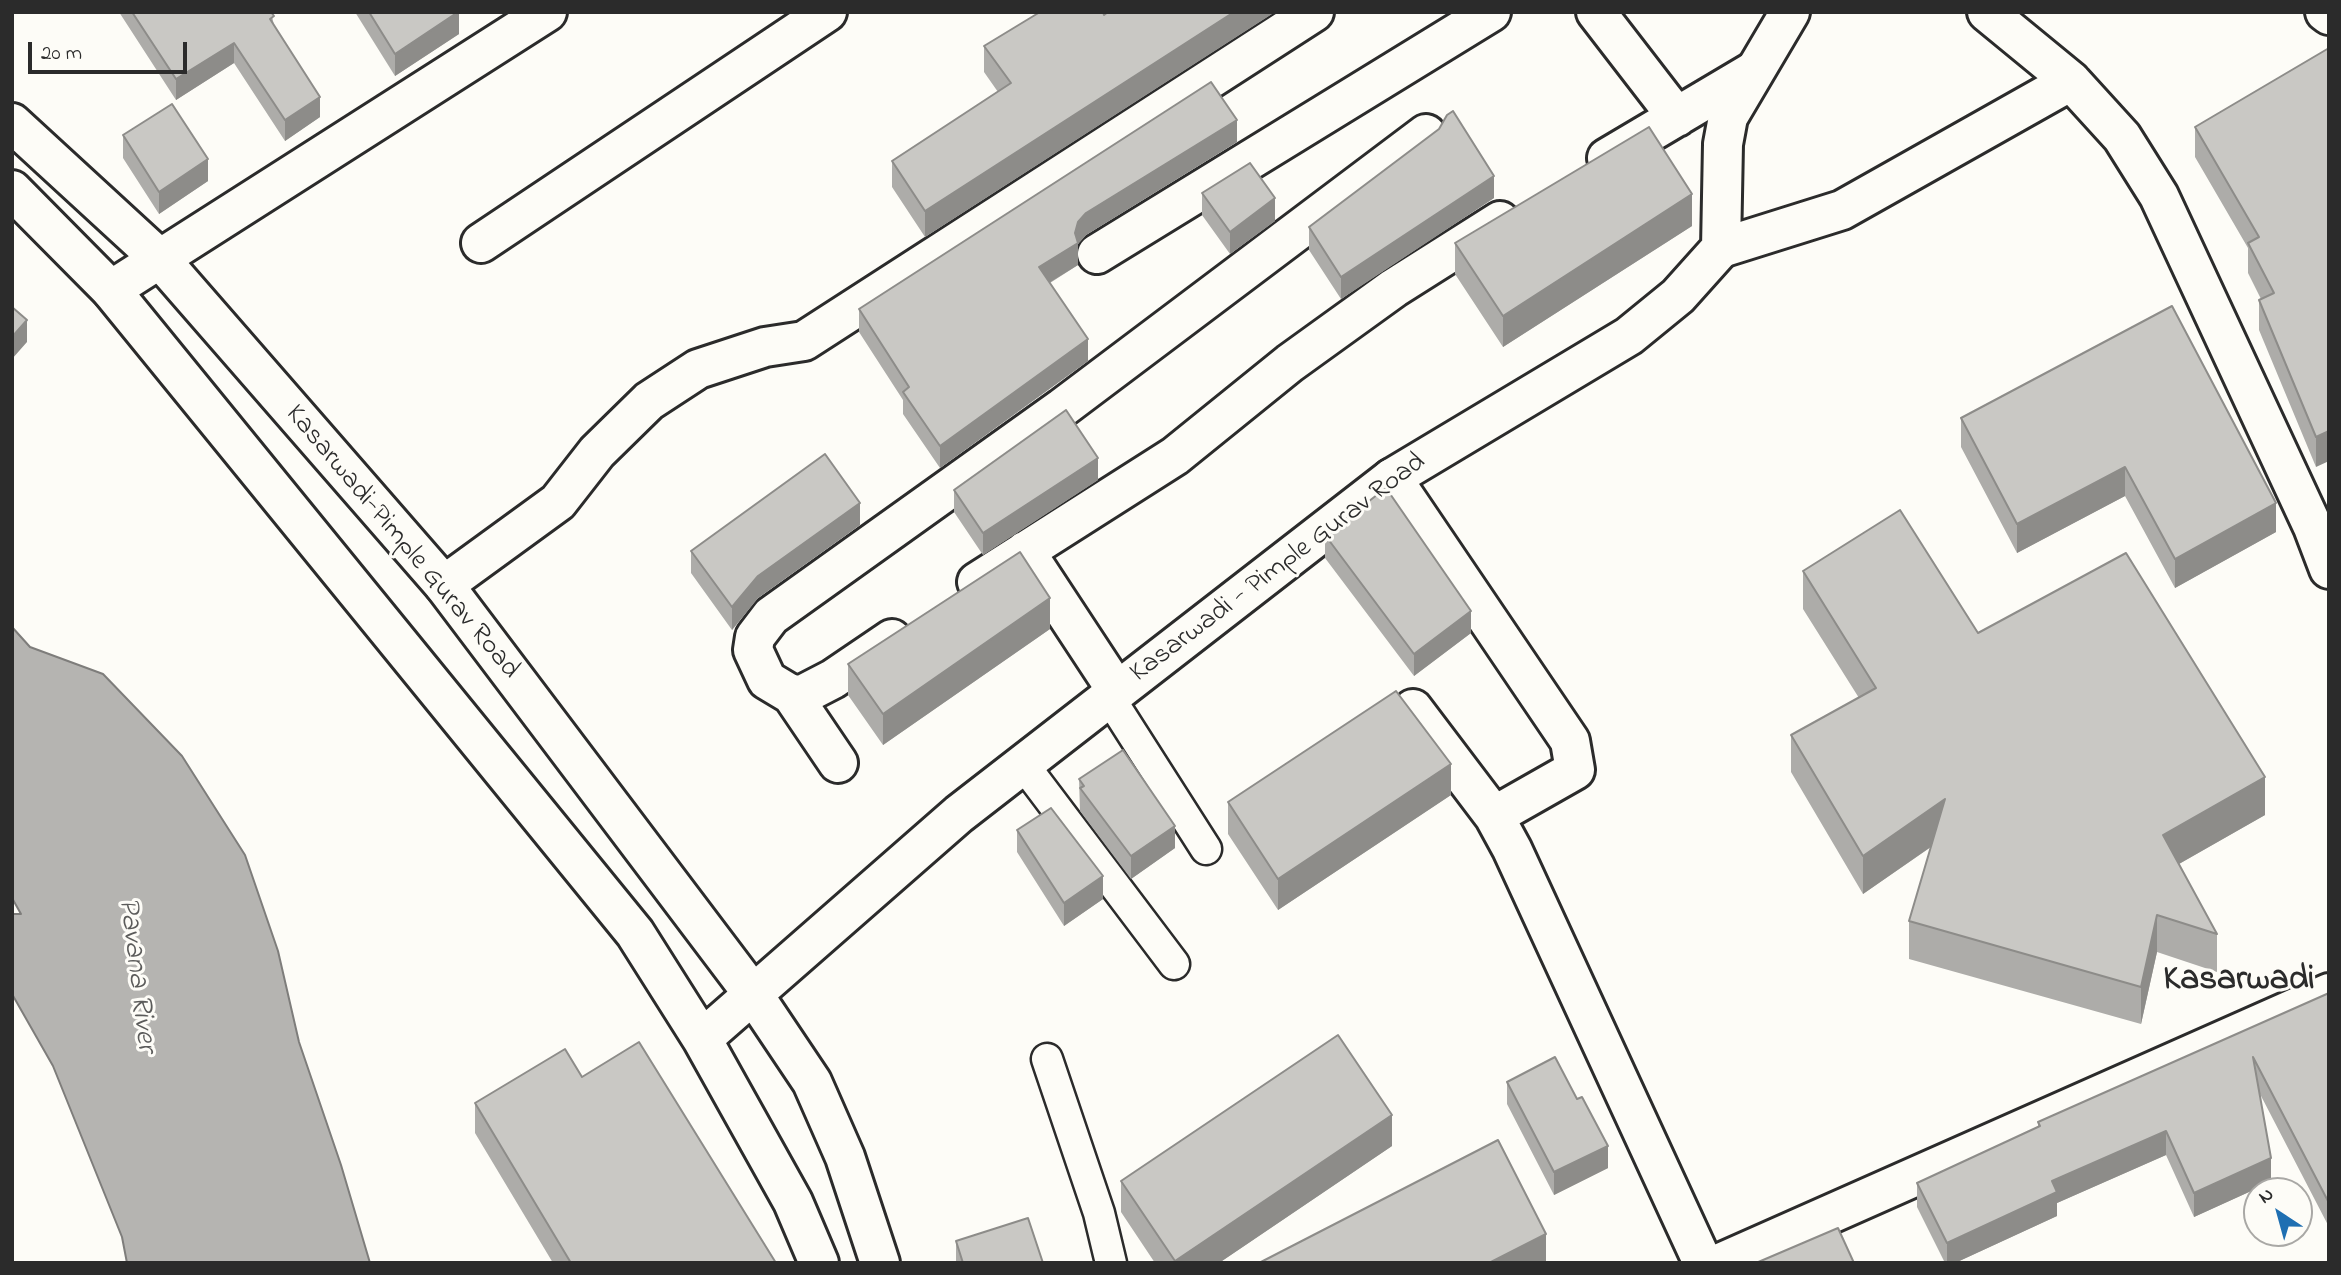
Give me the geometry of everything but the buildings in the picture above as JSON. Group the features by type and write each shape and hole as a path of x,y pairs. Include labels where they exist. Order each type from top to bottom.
{"street":[{"path":"111,290 547,12"},
{"path":"481,243 827,12"},
{"path":"444,585 558,502 597,452 649,401 698,369 765,346 804,341 1314,12"},
{"path":"1097,254 1491,12"},
{"path":"1596,12 1677,117"},
{"path":"1790,12 1752,72 1728,117 1724,144 1721,248 1842,209 2071,81"},
{"path":"1987,12 2071,81 2122,137 2159,195 2313,527 2329,569"},
{"path":"1582,173 1752,72"},
{"name":"Kasarwadi-Pimple Gurav Road","path":"12,123 160,259 444,585 753,994"},
{"path":"838,763 792,695 767,680 753,650 755,637 771,616 1062,408 1426,134"},
{"path":"12,190 111,290 635,933 702,1039 793,1202 819,1263"},
{"path":"792,695 804,694 833,679 1025,551 1175,456 1290,363 1394,288 1535,201"},
{"name":"Kasarwadi - Pimple Gurav Road","path":"702,1039 959,814 1113,694 1392,478 1629,336 1678,296 1721,248"},
{"path":"1392,478 1570,741 1575,769 1494,816"},
{"path":"1025,551 1113,694"},
{"path":"1413,709 1494,816 1703,1263"},
{"path":"1720,1263 2329,993"},
{"path":"753,994 812,1082 845,1157 880,1263"}],"lane":[{"path":"1113,694 1206,849"},
{"path":"1023,764 1174,964"},
{"path":"1047,1059 1099,1213 1111,1263"}],"water":[{"name":"Pavana River","path":"12,627 30,647 103,674 182,756 245,855 278,951 299,1042 341,1165 370,1263 127,1263 122,1237 53,1066 12,994 12,914 21,914 12,898"}],"district":[{"name":"Kasarwadi","path":"2239,982"}]}
